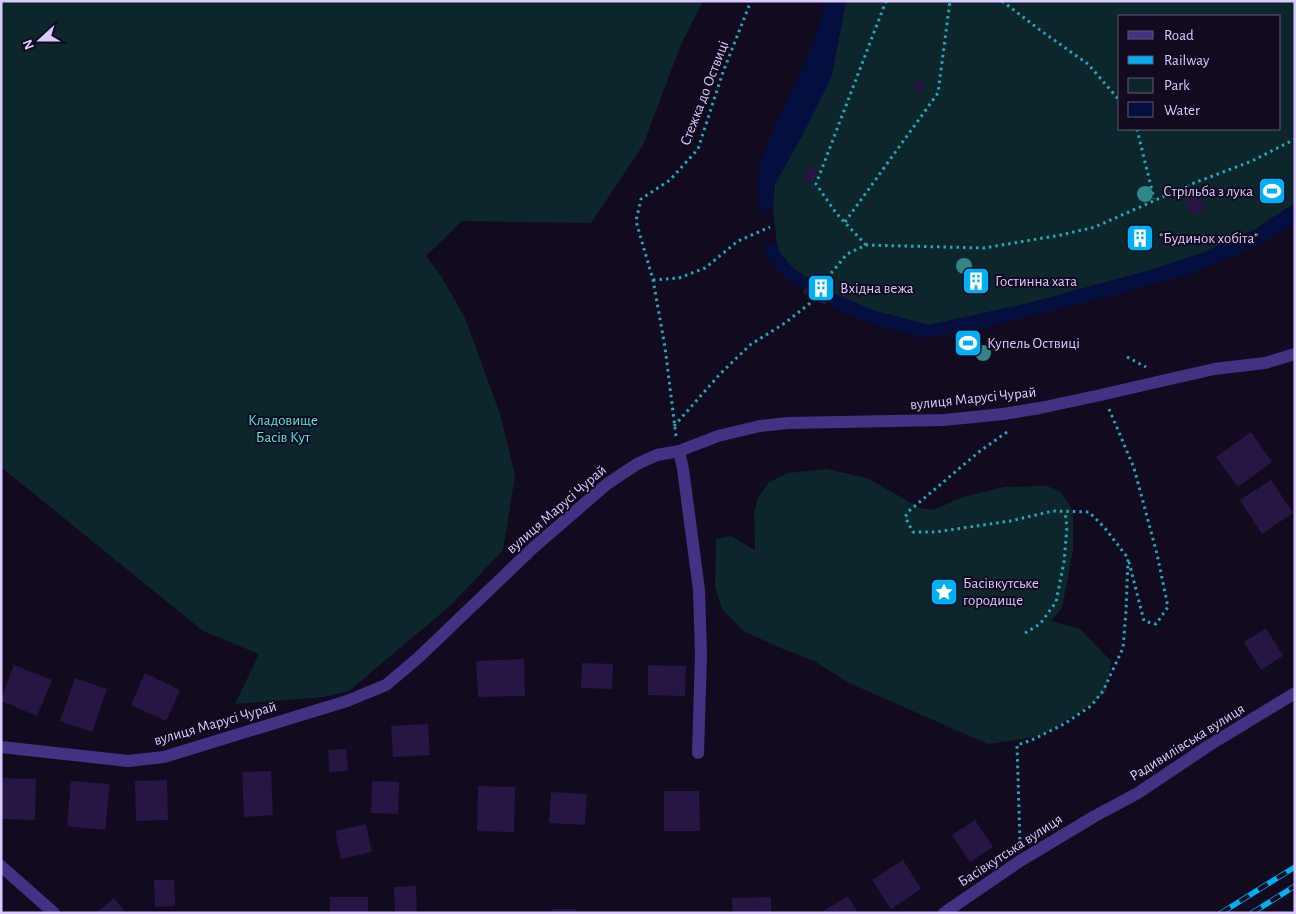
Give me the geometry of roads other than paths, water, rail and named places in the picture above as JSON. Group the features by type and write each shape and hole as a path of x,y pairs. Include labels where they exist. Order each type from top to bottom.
{"street":[{"name":"вулиця Марусі Чурай","path":"1,747 128,761 164,756 346,701 386,685 418,658 533,548 607,484 637,464 657,455 679,451 718,436 760,426 814,422 944,420 1003,414 1040,408 1214,369 1265,363 1295,354"},
{"path":"679,451 684,469 699,590 701,653 698,753"},
{"name":"Радивилівська вулиця","path":"1095,816 1138,793 1208,746 1295,693"},
{"name":"Басівкутська вулиця","path":"944,913 1020,861 1095,816"},
{"path":"1,866 54,913"}],"water":[{"path":"825,1 846,1 831,78 775,184 773,207 764,212 759,207 759,165 775,125 815,41"},
{"path":"1295,203 1295,223 1254,247 1196,272 1122,293 974,330 925,338 879,326 837,310 782,275 768,258 765,245 770,243 777,244 779,252 793,268 826,290 875,311 929,325 1029,303 1154,269 1202,253 1254,230"}],"railway":[{"path":"1221,913 1295,867"},
{"path":"1252,913 1295,886"}],"place":[{"name":"Стрільба з лука","path":"1272,191"},
{"name":"\"Будинок хобіта\"","path":"1140,238"},
{"name":"Гостинна хата","path":"976,281"},
{"name":"Вхідна вежа","path":"821,288"},
{"name":"Купель Оствиці","path":"968,343"},
{"name":"Басівкутське городище","path":"944,592"}],"park label":[{"name":"Кладовище Басів Кут","path":"283,428"}]}
